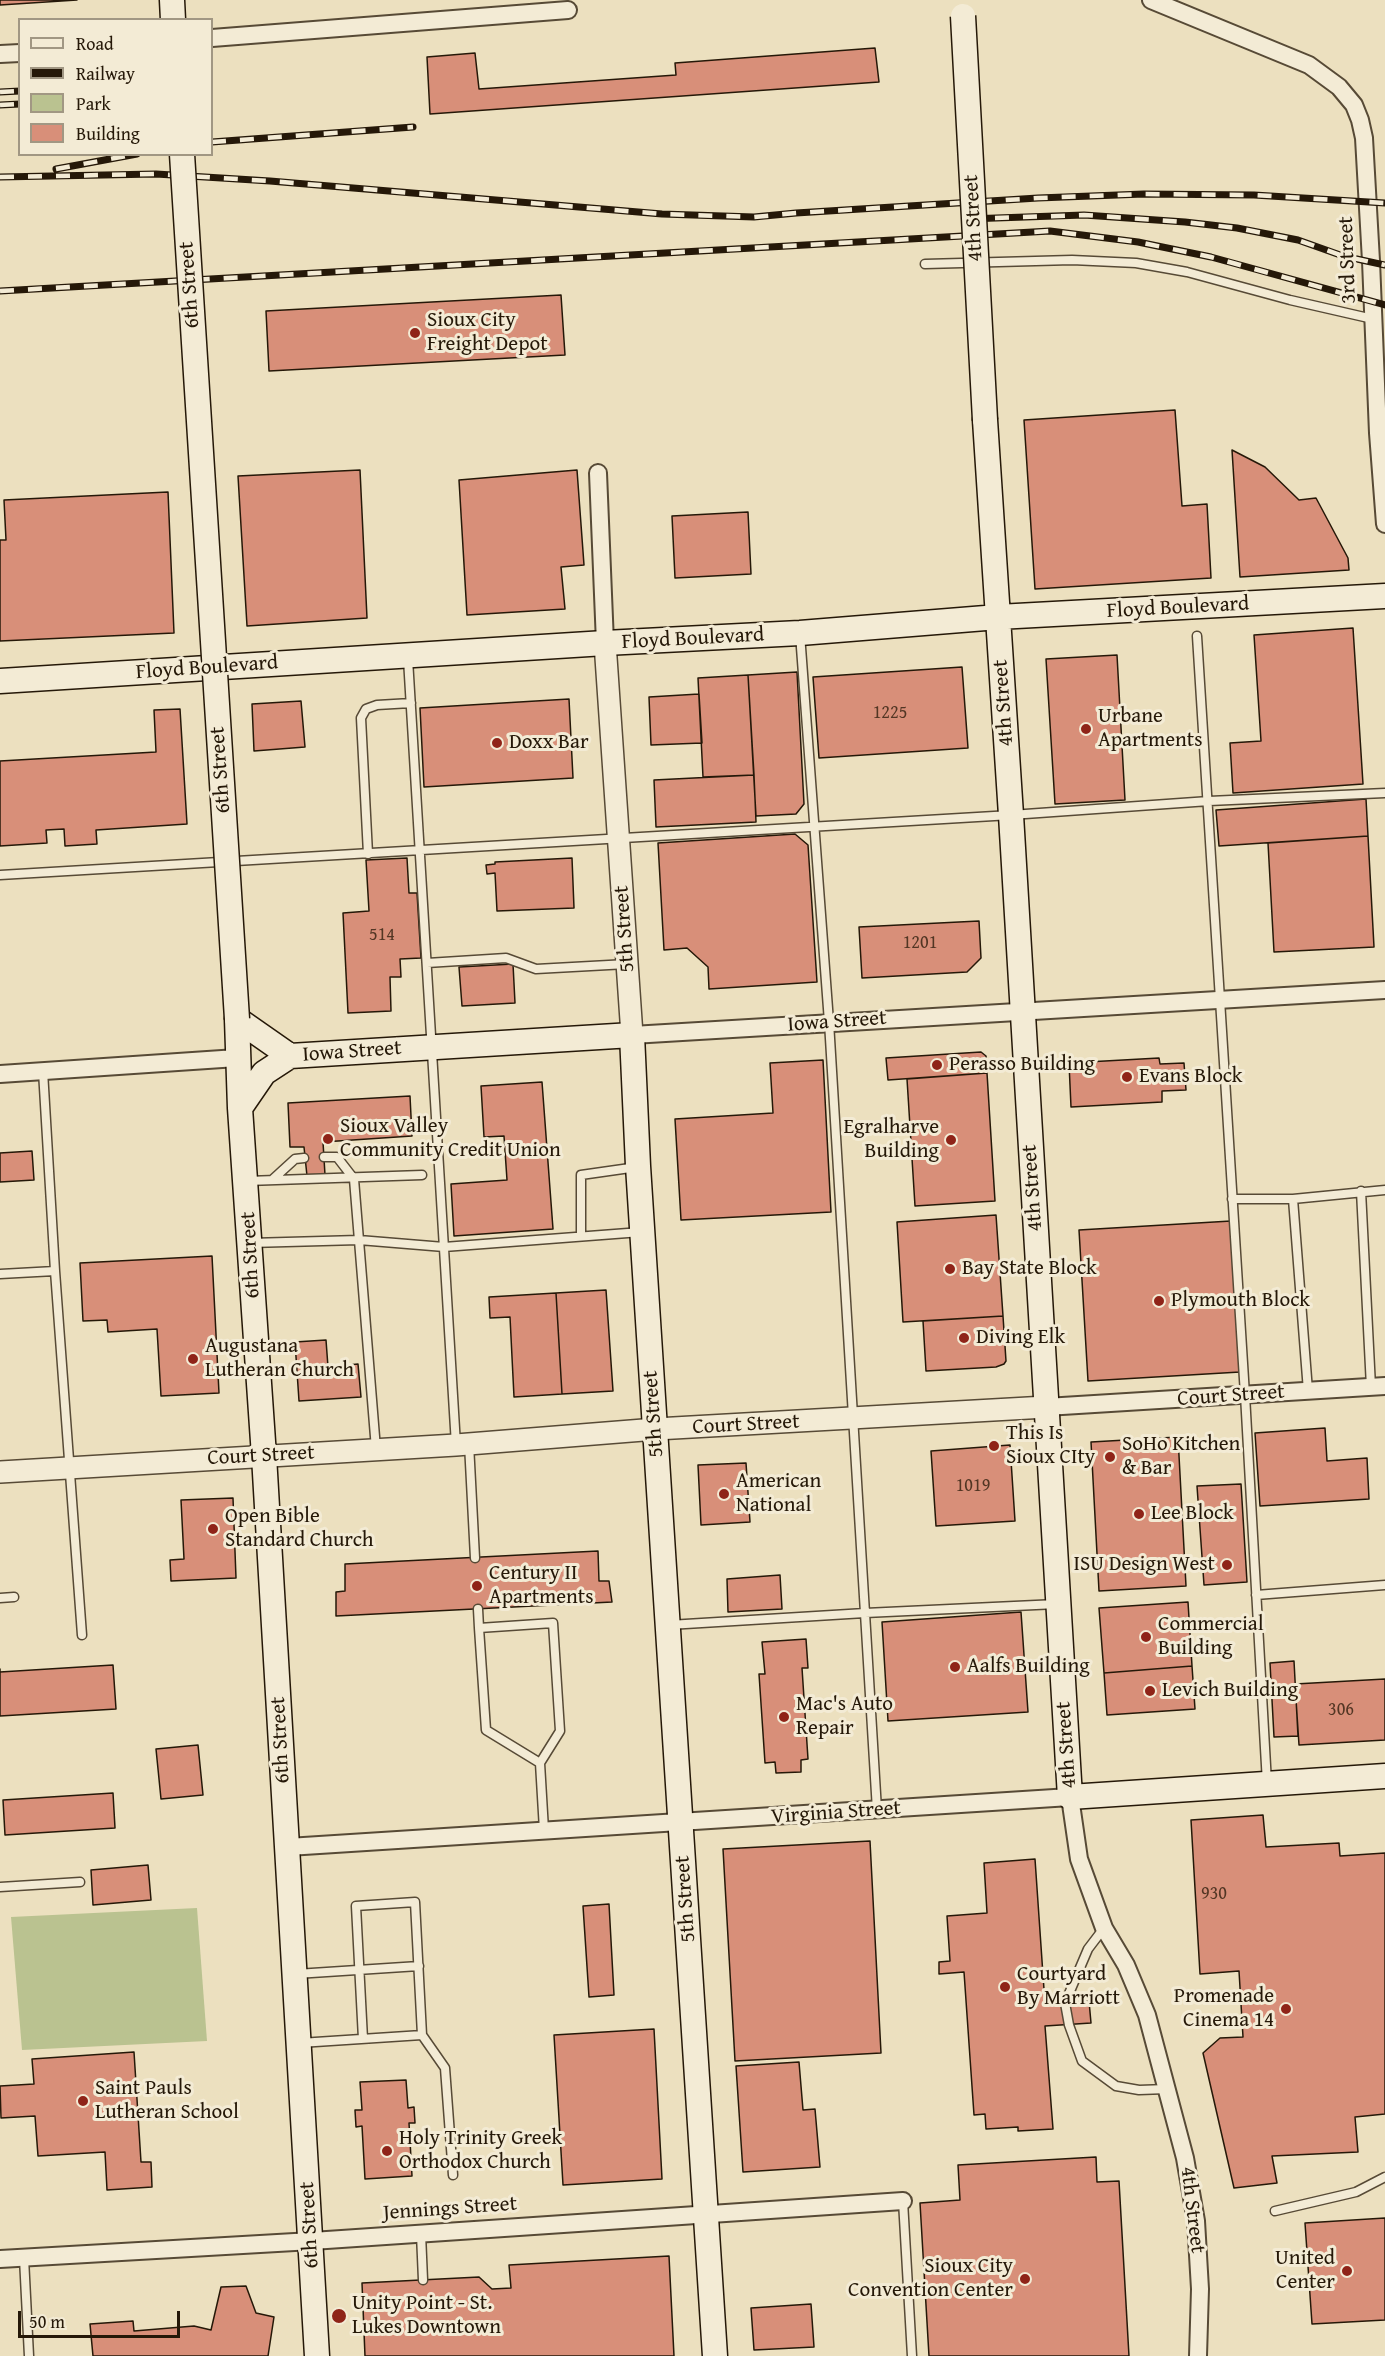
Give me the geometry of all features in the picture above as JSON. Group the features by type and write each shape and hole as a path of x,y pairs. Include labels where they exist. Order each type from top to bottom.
{"main road":[{"path":"172,0 173,18"},
{"name":"4th Street","path":"963,8 993,563 1011,815 1070,1797"},
{"name":"6th Street","path":"182,156 296,1974 317,2356"},
{"name":"Floyd Boulevard","path":"0,681 800,633 998,617 1385,596"},
{"name":"Iowa Street","path":"237,1019 290,1056"},
{"name":"Iowa Street","path":"240,1108 264,1073 290,1056 632,1035"},
{"name":"5th Street","path":"632,1035 642,1232 715,2356"},
{"name":"Virginia Street","path":"1070,1797 1385,1776"}],"street":[{"name":"3rd Street","path":"1151,0 1309,65 1339,87 1353,105 1360,120 1364,138 1368,201 1378,433 1385,524"},
{"path":"213,38 568,10"},
{"path":"0,54 18,53"},
{"name":"5th Street","path":"598,473 605,643 632,1035"},
{"name":"Iowa Street","path":"632,1035 1218,998 1385,990"},
{"path":"0,1074 237,1058"},
{"name":"Court Street","path":"0,1472 463,1444 656,1429 1378,1386"},
{"name":"Virginia Street","path":"288,1847 1070,1797"},
{"name":"4th Street","path":"1070,1797 1079,1859 1104,1928 1126,1965 1147,2015 1185,2158 1196,2220 1200,2289 1198,2356"},
{"name":"Jennings Street","path":"0,2259 421,2234 903,2201"}],"lane":[{"path":"925,264 1072,260 1136,263 1187,272 1290,300 1373,319"},
{"path":"800,633 828,1022 877,1810"},
{"path":"1197,636 1209,801 1218,998 1245,1395 1267,1784"},
{"path":"408,655 444,1247 475,1558"},
{"path":"368,854 361,718 366,709 377,705 411,703"},
{"path":"0,875 1011,815 1209,801 1385,793"},
{"path":"427,963 506,958 536,969 627,964"},
{"path":"43,1071 55,1271 82,1635"},
{"path":"324,1157 337,1157 354,1179 376,1449"},
{"path":"272,1180 295,1159 304,1158"},
{"path":"581,1235 580,1175 638,1166"},
{"path":"247,1181 422,1175"},
{"path":"1232,1199 1293,1199 1385,1190"},
{"path":"1361,1191 1378,1386"},
{"path":"1293,1199 1308,1391"},
{"path":"250,1243 359,1240 444,1247 642,1232"},
{"path":"0,1274 55,1271"},
{"path":"1256,1595 1385,1585"},
{"path":"0,1598 14,1597"},
{"path":"668,1625 1058,1604"},
{"path":"478,1609 486,1730 540,1763"},
{"path":"479,1628 553,1623 560,1731 540,1763 544,1830"},
{"path":"0,1887 80,1882"},
{"path":"363,2039 356,1906 415,1902 423,2035 444,2068 453,2175"},
{"path":"1104,1928 1088,1949 1065,2003 1069,2025 1082,2061 1116,2086 1139,2090 1167,2090"},
{"path":"296,1974 418,1966"},
{"path":"299,2043 423,2035"},
{"path":"1275,2211 1356,2192 1385,2177"},
{"path":"903,2201 912,2356"},
{"path":"421,2234 423,2280"},
{"path":"24,2258 29,2356"}],"green space":[{"path":"197,1908 207,2041 22,2050 11,1917"}],"building":[{"path":"0,0 77,0 0,5"},
{"path":"875,48 879,82 430,114 427,57 475,53 479,89 676,75 675,63"},
{"name":"Sioux City Freight Depot","path":"561,295 565,355 269,371 266,311"},
{"path":"1175,410 1182,506 1207,504 1211,578 1035,589 1024,420"},
{"path":"1232,450 1265,467 1299,500 1316,498 1348,558 1349,570 1240,577"},
{"path":"360,470 367,618 247,626 238,476"},
{"path":"577,470 584,565 561,567 565,609 467,615 459,480"},
{"path":"168,492 174,633 0,641 0,540 6,540 4,500"},
{"path":"748,512 751,574 675,578 672,516"},
{"path":"1353,628 1363,784 1233,793 1230,743 1261,741 1254,635"},
{"name":"Urbane Apartments","path":"1117,655 1125,800 1055,804 1046,659"},
{"path":"962,667 968,748 819,758 813,677"},
{"path":"797,672 804,804 796,814 756,816 748,675"},
{"path":"748,675 754,775 703,777 698,678"},
{"path":"699,694 702,743 651,745 649,697"},
{"name":"Doxx Bar","path":"569,699 573,778 424,787 420,708"},
{"path":"301,701 305,747 254,751 252,704"},
{"path":"180,709 187,824 96,830 97,844 65,846 64,829 46,830 47,843 0,846 0,761 156,752 154,710"},
{"path":"754,775 756,822 656,827 654,780"},
{"path":"1366,799 1368,836 1219,846 1216,810"},
{"path":"795,834 808,845 817,982 709,989 708,967 687,948 664,950 658,843"},
{"path":"1368,836 1374,947 1274,952 1268,843"},
{"path":"407,858 409,893 417,893 421,958 400,959 401,977 390,977 391,1011 348,1013 343,913 369,911 366,860"},
{"path":"572,858 574,908 497,911 495,873 487,874 486,865 495,864 495,862"},
{"path":"979,921 981,958 967,972 862,978 859,927"},
{"path":"513,964 515,1003 462,1006 459,967"},
{"name":"Perasso Building","path":"981,1052 986,1056 987,1073 888,1080 886,1058"},
{"name":"Evans Block","path":"1159,1058 1160,1064 1184,1063 1186,1090 1162,1091 1162,1102 1071,1107 1069,1063"},
{"path":"823,1060 831,1212 681,1220 675,1119 773,1113 770,1063"},
{"name":"Egralharve Building","path":"987,1073 995,1201 915,1206 907,1079"},
{"path":"542,1082 553,1229 454,1236 451,1184 507,1180 504,1136 484,1137 481,1086"},
{"name":"Sioux Valley Community Credit Union","path":"410,1096 412,1136 323,1142 325,1175 307,1176 304,1147 290,1147 288,1103"},
{"path":"32,1151 34,1180 0,1182 0,1153"},
{"name":"Bay State Block","path":"996,1215 1003,1316 903,1322 897,1222"},
{"name":"Plymouth Block","path":"1231,1221 1240,1372 1088,1381 1079,1230"},
{"path":"212,1256 219,1393 161,1396 157,1329 108,1332 107,1320 83,1321 80,1263"},
{"path":"606,1290 613,1391 562,1394 556,1293"},
{"path":"556,1293 562,1394 514,1397 510,1317 490,1318 489,1297"},
{"name":"Diving Elk","path":"1003,1316 1006,1361 1004,1364 996,1367 926,1371 923,1321"},
{"path":"326,1340 328,1367 358,1364 361,1397 299,1401 295,1342"},
{"path":"1325,1428 1327,1461 1367,1458 1369,1499 1260,1506 1255,1433"},
{"name":"Lee Block","path":"1178,1437 1186,1586 1099,1591 1091,1442"},
{"path":"1010,1445 1015,1521 936,1526 931,1451"},
{"name":"American National","path":"746,1463 750,1522 701,1525 698,1465"},
{"path":"1241,1484 1247,1582 1204,1585 1197,1486"},
{"path":"233,1498 236,1578 171,1581 170,1560 184,1559 181,1500"},
{"name":"Century II Apartments","path":"598,1551 599,1581 609,1581 612,1602 336,1616 336,1592 345,1591 345,1564"},
{"path":"780,1575 782,1609 728,1612 727,1579"},
{"name":"Commercial Building","path":"1188,1602 1192,1666 1104,1673 1099,1608"},
{"name":"Aalfs Building","path":"1021,1612 1028,1712 888,1721 882,1622"},
{"name":"Mac's Auto Repair","path":"806,1639 808,1668 802,1668 808,1759 801,1760 801,1772 776,1773 775,1762 765,1763 759,1674 765,1674 762,1642"},
{"path":"1294,1661 1298,1736 1274,1737 1270,1663"},
{"path":"113,1665 116,1709 0,1716 0,1672"},
{"name":"Levich Building","path":"1192,1666 1195,1709 1107,1715 1104,1673"},
{"path":"1385,1679 1385,1740 1299,1745 1295,1684"},
{"path":"198,1745 203,1795 161,1799 156,1749"},
{"path":"113,1793 115,1828 5,1835 3,1800"},
{"path":"1263,1815 1266,1847 1339,1843 1340,1856 1385,1853 1385,2114 1355,2117 1358,2152 1272,2156 1277,2183 1234,2188 1203,2053 1220,2038 1243,2037 1239,1971 1200,1974 1191,1820"},
{"path":"870,1841 881,2053 735,2061 723,1849"},
{"name":"Courtyard By Marriott","path":"1035,1859 1045,2004 1089,2001 1091,2023 1045,2026 1053,2129 1018,2131 1018,2127 986,2129 985,2114 974,2115 964,1972 939,1974 939,1962 950,1961 947,1916 987,1913 984,1863"},
{"path":"148,1865 151,1900 93,1905 91,1870"},
{"path":"609,1904 614,1995 589,1997 583,1906"},
{"path":"654,2029 662,2179 563,2185 554,2035"},
{"path":"134,2052 141,2162 151,2162 152,2187 107,2190 105,2152 38,2156 35,2116 1,2118 0,2086 34,2084 32,2059"},
{"path":"799,2062 803,2110 815,2109 820,2167 743,2172 736,2066"},
{"name":"Holy Trinity Greek Orthodox Church","path":"406,2080 408,2108 414,2107 415,2123 409,2123 412,2176 365,2179 362,2126 356,2127 355,2110 362,2110 360,2082"},
{"name":"Sioux City Convention Center","path":"1096,2157 1097,2182 1119,2181 1129,2356 929,2356 920,2203 960,2200 958,2165"},
{"name":"United Center","path":"1385,2218 1385,2320 1312,2324 1305,2223"},
{"path":"669,2256 674,2356 365,2356 362,2283 479,2277 492,2289 511,2288 509,2265"},
{"path":"246,2286 256,2313 274,2317 268,2356 93,2356 90,2324 133,2321 134,2331 194,2326 211,2330 221,2287"},
{"path":"811,2304 814,2347 754,2350 751,2308"}],"railway":[{"path":"0,92 18,91"},
{"path":"0,105 18,104"},
{"path":"213,142 413,127"},
{"path":"56,169 126,156"},
{"path":"0,177 156,174 270,181 662,214 754,217 1038,198 1144,194 1254,195 1385,203"},
{"path":"967,219 1084,215 1185,222 1237,228 1298,240 1343,256 1385,265"},
{"path":"0,291 1050,231 1138,242 1211,257 1385,305"}],"place":[{"name":"Sioux City Freight Depot","path":"415,333"},
{"name":"Urbane Apartments","path":"1086,729"},
{"name":"Doxx Bar","path":"497,743"},
{"name":"Perasso Building","path":"937,1065"},
{"name":"Evans Block","path":"1127,1077"},
{"name":"Sioux Valley Community Credit Union","path":"328,1139"},
{"name":"Egralharve Building","path":"951,1140"},
{"name":"Bay State Block","path":"950,1269"},
{"name":"Plymouth Block","path":"1159,1301"},
{"name":"Diving Elk","path":"964,1338"},
{"name":"Augustana Lutheran Church","path":"193,1359"},
{"name":"This Is Sioux CIty","path":"994,1446"},
{"name":"SoHo Kitchen & Bar","path":"1110,1457"},
{"name":"American National","path":"724,1494"},
{"name":"Lee Block","path":"1139,1514"},
{"name":"Open Bible Standard Church","path":"213,1529"},
{"name":"ISU Design West","path":"1227,1565"},
{"name":"Century II Apartments","path":"477,1586"},
{"name":"Commercial Building","path":"1146,1637"},
{"name":"Aalfs Building","path":"955,1667"},
{"name":"Levich Building","path":"1150,1691"},
{"name":"Mac's Auto Repair","path":"784,1717"},
{"name":"Courtyard By Marriott","path":"1005,1987"},
{"name":"Promenade Cinema 14","path":"1286,2009"},
{"name":"Saint Pauls Lutheran School","path":"83,2101"},
{"name":"Holy Trinity Greek Orthodox Church","path":"387,2151"},
{"name":"United Center","path":"1347,2271"},
{"name":"Sioux City Convention Center","path":"1025,2279"},
{"name":"Unity Point - St. Lukes Downtown","path":"339,2316"}]}
